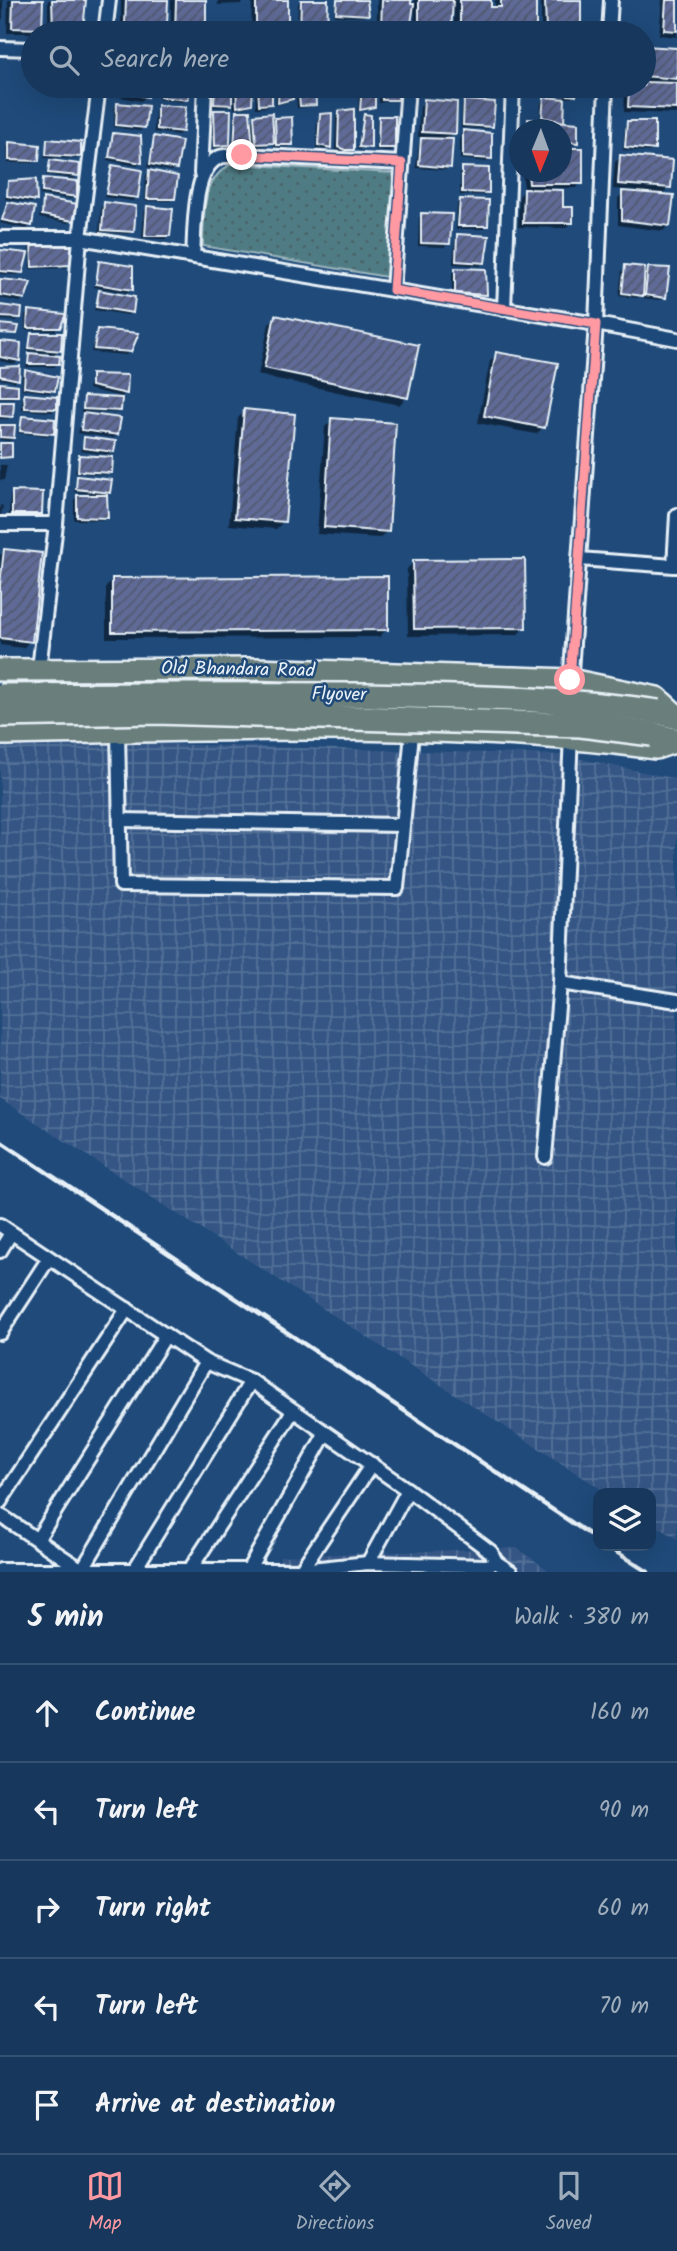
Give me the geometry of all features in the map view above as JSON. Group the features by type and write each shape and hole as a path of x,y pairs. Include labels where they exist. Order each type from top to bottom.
{"highway":[{"name":"Flyover","path":"0,696 237,694 476,697 583,701 671,715"},
{"name":"Flyover","path":"0,715 156,712 568,724 652,734 677,741"}],"main road":[{"name":"Old Bhandara Road","path":"0,670 256,669 570,680 657,698 671,715"},
{"path":"0,734 118,731 412,733 572,737 656,748 677,741"}],"street":[{"path":"106,21 109,0"},
{"path":"610,21 611,0"},
{"path":"0,48 21,49"},
{"path":"40,669 56,524 80,237 97,98"},
{"path":"193,257 201,181 204,98"},
{"path":"393,290 407,98"},
{"path":"504,309 513,98"},
{"path":"545,1157 560,983 572,737 570,680 596,324 605,98"},
{"path":"201,181 207,166 220,157 242,155 402,163"},
{"path":"0,238 80,237 677,339"},
{"path":"579,559 675,566 677,515"},
{"path":"0,524 56,524"},
{"path":"118,731 121,885 397,888 412,733"},
{"path":"120,820 401,825"},
{"path":"560,983 677,1001"},
{"path":"0,1225 206,1362 251,1381 408,1490 491,1552 496,1562 511,1572"},
{"path":"0,1251 11,1233"},
{"path":"0,1332 49,1258"},
{"path":"0,1502 127,1309"},
{"path":"37,1540 166,1335"},
{"path":"82,1570 206,1362"},
{"path":"135,1569 251,1381"},
{"path":"191,1568 293,1410"},
{"path":"247,1570 325,1434"},
{"path":"301,1570 372,1464"},
{"path":"368,1563 408,1490"},
{"path":"0,1515 82,1570"},
{"path":"0,1570 301,1570 368,1563 487,1566 496,1562"}],"shaded area":[{"path":"0,740 562,755 677,779 677,1539 656,1525 656,1488 599,1488 0,1099"},
{"path":"517,1548 551,1572 279,1572 280,1556"}],"green space":[{"path":"232,164 394,173 387,277 203,246 204,211 209,188 222,170"}],"building":[{"path":"13,0 43,0 42,21 21,21 21,28 12,28"},
{"path":"52,0 86,0 84,21 53,21"},
{"path":"126,0 168,0 167,21 125,21"},
{"path":"176,0 206,0 206,21 175,21"},
{"path":"256,0 288,0 288,21 256,21"},
{"path":"301,0 328,0 327,21 300,21"},
{"path":"337,0 367,0 369,15 336,13"},
{"path":"382,0 411,0 411,4 414,4 411,21 381,21"},
{"path":"419,0 453,0 452,21 419,21"},
{"path":"460,0 491,0 491,7 501,7 501,0 536,0 536,21 460,21"},
{"path":"545,0 581,0 581,21 546,21"},
{"path":"666,0 677,0 677,31 664,30"},
{"path":"656,47 677,48 677,79 656,77"},
{"path":"656,82 677,83 677,109 628,107 628,98 656,98"},
{"path":"214,98 232,98 232,105 214,104"},
{"path":"237,98 252,98 252,104 237,107"},
{"path":"259,98 272,98 272,104 259,105"},
{"path":"278,98 293,98 293,99 278,103"},
{"path":"299,98 316,98 316,105 300,106"},
{"path":"361,98 375,98 375,107 360,110"},
{"path":"382,98 399,100 382,100"},
{"path":"544,98 565,99 564,119 542,117"},
{"path":"424,99 457,102 456,134 422,132"},
{"path":"464,100 495,102 493,127 463,125"},
{"path":"117,103 148,106 145,128 116,125"},
{"path":"157,105 186,107 183,132 157,129"},
{"path":"354,109 354,150 345,150 338,147 339,111"},
{"path":"214,110 231,110 230,145 215,146"},
{"path":"236,111 250,111 253,150 234,149"},
{"path":"272,113 274,143 256,144 254,115"},
{"path":"332,113 331,148 318,145 320,114"},
{"path":"364,114 371,115 371,148 359,147"},
{"path":"379,116 395,116 395,148 378,148"},
{"path":"292,117 293,145 276,145 275,118"},
{"path":"627,121 655,121 655,150 625,147"},
{"path":"572,123 578,123 578,143 572,142"},
{"path":"463,130 492,133 492,159 463,157"},
{"path":"113,133 141,136 142,163 109,157"},
{"path":"154,136 182,141 177,169 150,164"},
{"path":"421,138 453,139 451,168 419,165"},
{"path":"47,139 81,142 81,157 46,155"},
{"path":"9,142 40,145 39,161 9,160"},
{"path":"572,148 583,148 583,184 529,184 572,182"},
{"path":"620,155 673,160 671,188 618,184"},
{"path":"50,160 80,164 79,176 48,173"},
{"path":"112,165 142,170 138,198 106,194"},
{"path":"462,167 489,168 489,193 462,192"},
{"path":"149,170 178,176 175,199 147,199"},
{"path":"43,178 77,181 77,197 42,192"},
{"path":"36,179 37,201 7,196 8,181"},
{"path":"524,189 563,190 563,207 573,207 573,223 523,223"},
{"path":"622,191 674,195 670,226 622,220"},
{"path":"43,198 78,204 73,221 42,215"},
{"path":"460,199 489,200 488,226 458,226"},
{"path":"8,202 35,207 32,226 2,220"},
{"path":"104,202 136,206 134,232 102,230"},
{"path":"147,206 173,209 170,236 145,236"},
{"path":"421,213 452,214 450,244 421,243"},
{"path":"457,234 489,236 485,263 456,261"},
{"path":"31,240 73,244 71,265 32,267"},
{"path":"0,250 28,253 23,273 0,271"},
{"path":"99,261 133,266 133,290 96,284"},
{"path":"625,265 645,267 643,296 622,293"},
{"path":"648,267 670,268 666,298 645,295"},
{"path":"455,268 486,269 487,295 455,293"},
{"path":"0,279 31,282 25,299 0,295"},
{"path":"99,290 135,297 133,313 96,307"},
{"path":"0,305 22,308 21,318 0,317"},
{"path":"28,310 66,314 60,328 27,328"},
{"path":"275,315 419,345 408,398 264,368"},
{"path":"0,324 19,326 17,334 0,333"},
{"path":"97,329 139,333 131,352 94,349"},
{"path":"31,333 62,333 61,351 29,348"},
{"path":"0,341 21,343 20,361 0,357"},
{"path":"496,352 558,363 545,428 484,416"},
{"path":"29,353 60,356 59,364 28,364"},
{"path":"20,366 19,380 0,376 0,367"},
{"path":"25,370 58,377 55,391 24,387"},
{"path":"91,374 128,375 127,394 91,386"},
{"path":"0,383 18,385 18,396 0,396"},
{"path":"24,394 57,397 57,409 25,408"},
{"path":"84,396 122,398 121,411 83,409"},
{"path":"0,402 14,402 13,417 0,416"},
{"path":"244,409 295,414 285,522 235,518"},
{"path":"83,413 121,418 118,435 81,430"},
{"path":"22,416 55,419 54,434 20,431"},
{"path":"331,418 396,423 389,532 324,527"},
{"path":"0,425 15,425 14,438 0,437"},
{"path":"84,437 116,441 114,452 83,448"},
{"path":"0,443 12,443 12,457 0,458"},
{"path":"79,455 113,457 112,473 78,471"},
{"path":"77,476 112,480 110,493 76,489"},
{"path":"12,491 43,492 42,514 12,514"},
{"path":"77,495 107,495 108,518 77,517"},
{"path":"4,549 42,553 32,642 0,638 0,585"},
{"path":"525,559 526,628 414,629 413,560"},
{"path":"388,576 388,630 112,632 112,578"}],"railway":[{"path":"0,1141 593,1537"},
{"path":"615,1551 648,1572"}],"route":[{"path":"242,155 402,163 393,290 596,324 570,680"}]}
